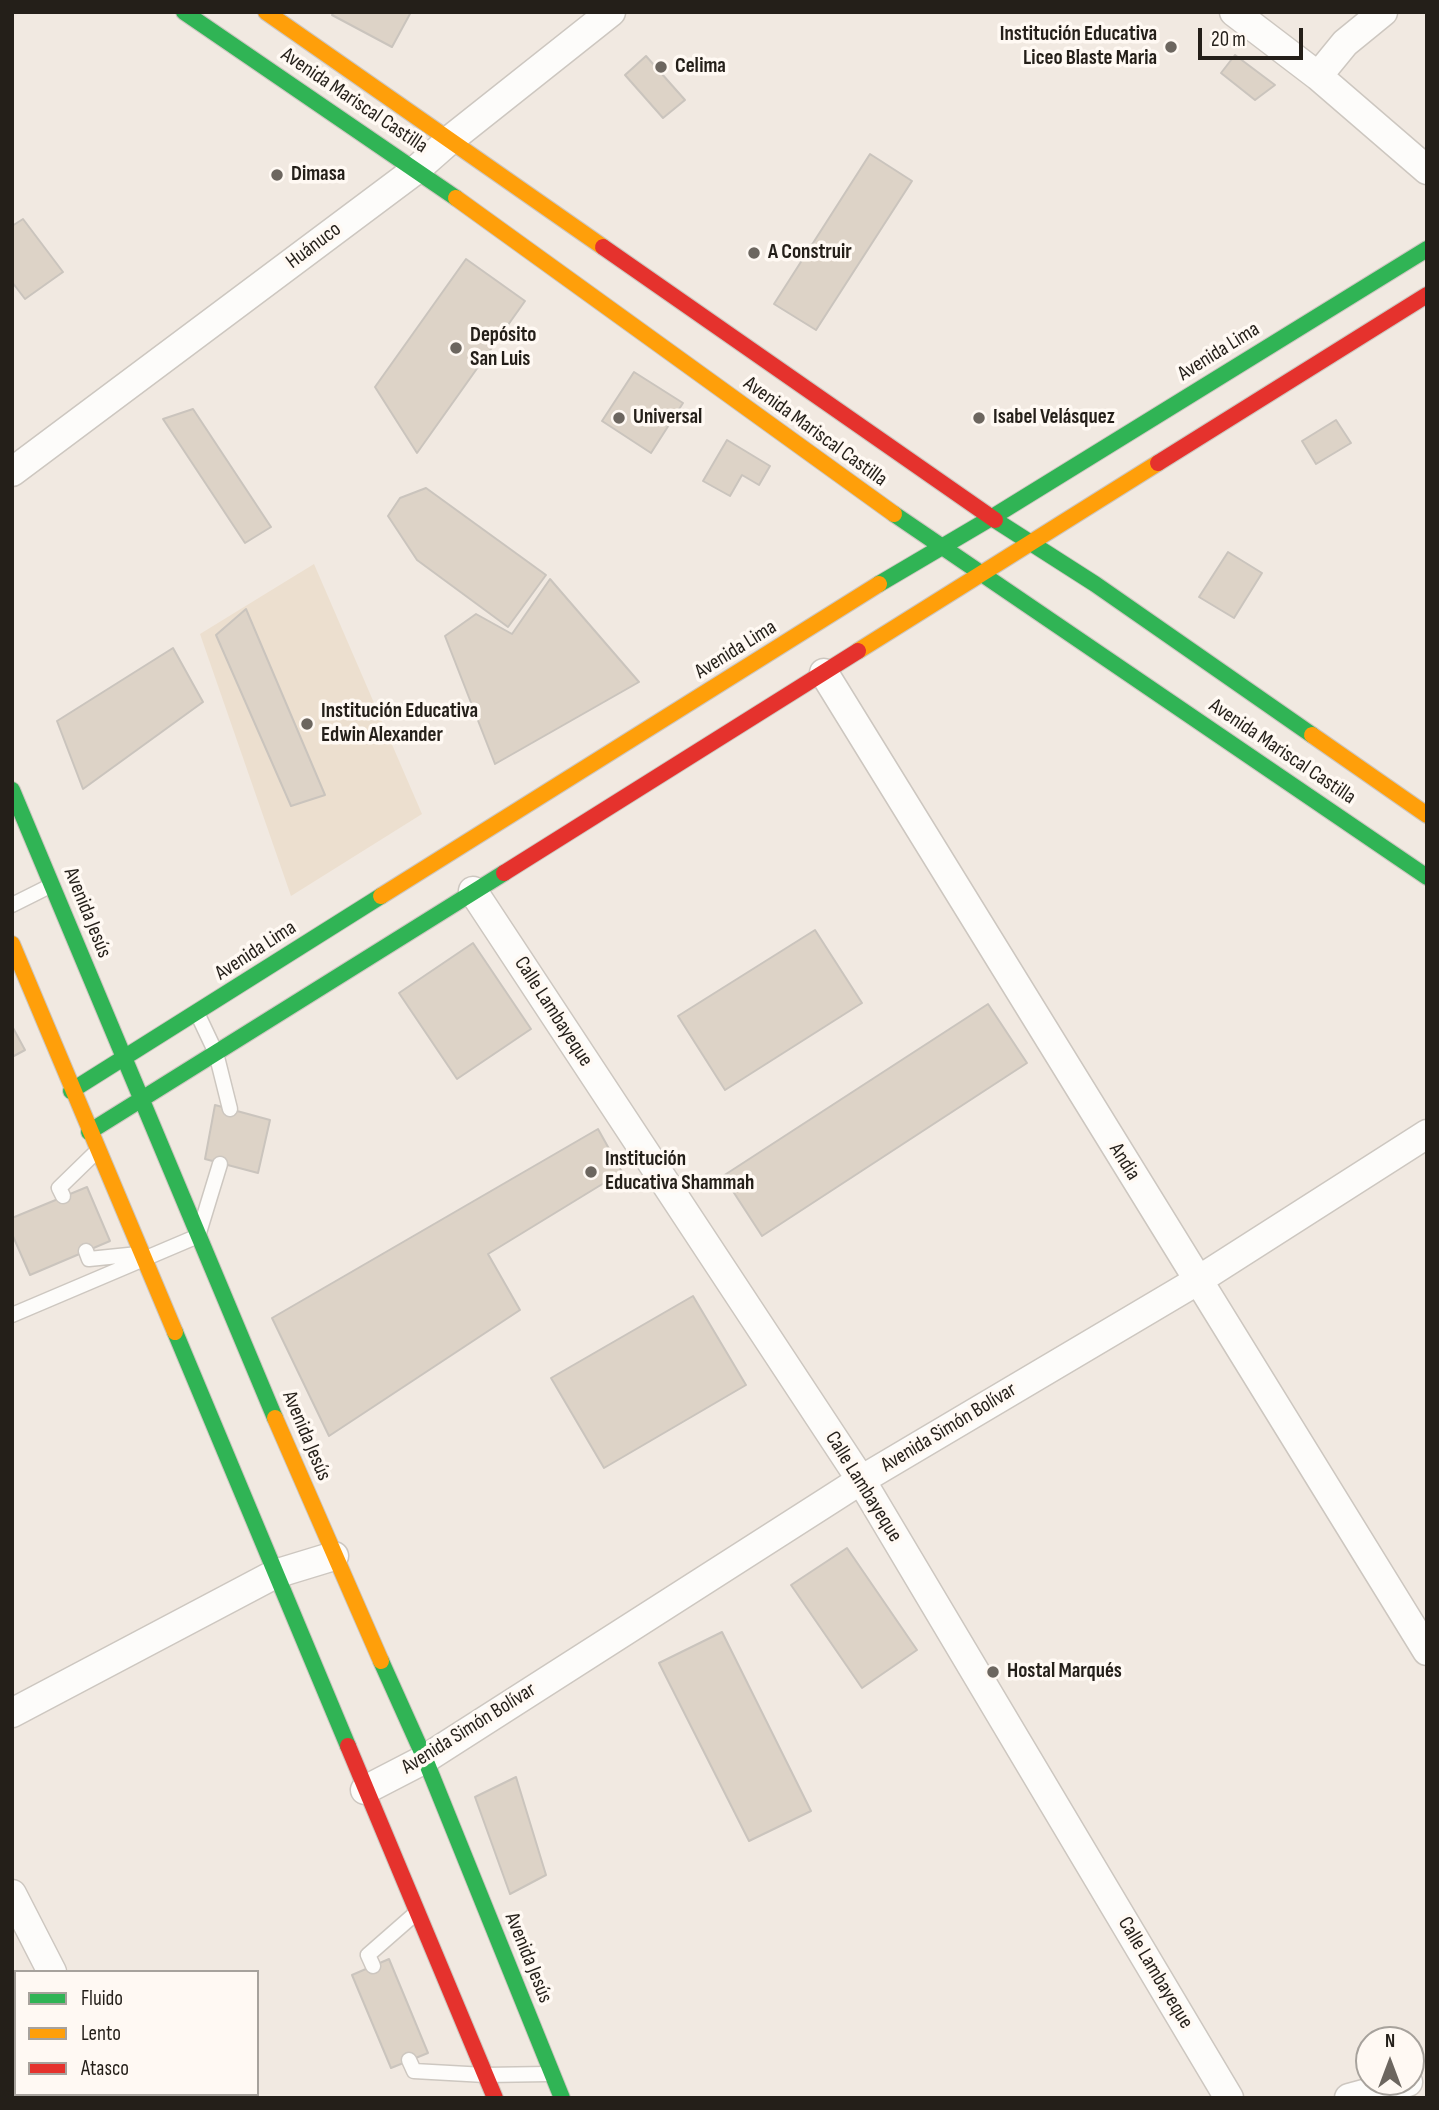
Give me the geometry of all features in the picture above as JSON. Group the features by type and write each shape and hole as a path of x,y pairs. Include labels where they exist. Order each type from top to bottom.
{"main road":[{"name":"Avenida Mariscal Castilla","path":"184,12 417,169 940,545 1427,877"},
{"name":"Avenida Mariscal Castilla","path":"265,12 991,517 1032,542 1427,816"},
{"name":"Avenida Lima","path":"71,1091 123,1061 453,849 940,545 991,517 1427,249"},
{"path":"89,1132 1427,295"},
{"name":"Avenida Jesús","path":"12,790 53,884 123,1061 334,1556 425,1759 562,2098"},
{"path":"12,944 71,1091 495,2098"}],"street":[{"name":"Huánuco","path":"12,472 417,169 611,12"},
{"path":"1234,12 1318,76 1427,170"},
{"path":"1318,76 1345,43 1383,12"},
{"name":"Andia","path":"824,673 1427,1651"},
{"name":"Calle Lambayeque","path":"474,891 861,1480 1228,2098"},
{"name":"Avenida Simón Bolívar","path":"365,1790 425,1759 861,1480 1197,1281 1427,1134"},
{"path":"12,1713 275,1574 334,1556"},
{"path":"12,1894 51,1970"}],"lane":[{"path":"12,905 53,884"},
{"path":"197,1014 216,1053 230,1109"},
{"path":"63,1196 59,1188 97,1151"},
{"path":"12,1315 98,1278 141,1256 198,1236 220,1164"},
{"path":"98,1278 88,1255 141,1256"},
{"path":"373,1966 368,1955 417,1912"},
{"path":"410,2060 414,2071 485,2076 553,2074"}],"shaded area":[{"name":"Institución Educativa Edwin Alexander","path":"314,564 422,814 291,896 200,634"}],"building":[{"path":"334,12 411,12 392,47 332,15"},
{"path":"1235,55 1275,85 1255,100 1221,73"},
{"path":"646,56 685,100 663,118 625,75"},
{"path":"870,154 912,181 816,330 774,304"},
{"path":"23,219 63,272 25,299 12,282 12,226"},
{"path":"466,259 525,301 417,453 375,387"},
{"path":"634,372 683,403 651,453 602,421"},
{"path":"193,409 271,527 245,543 163,419"},
{"path":"1336,420 1351,443 1316,464 1302,441"},
{"path":"727,440 770,466 759,485 742,475 730,496 703,481"},
{"path":"426,488 546,575 508,627 417,560 388,516 400,498"},
{"path":"1228,552 1262,573 1234,618 1199,597"},
{"path":"550,579 639,682 495,764 445,636 476,614 512,634"},
{"path":"246,609 325,795 291,806 216,635"},
{"path":"173,648 203,702 83,789 57,721"},
{"path":"815,930 862,1003 725,1090 678,1016"},
{"path":"473,943 531,1029 457,1079 399,993"},
{"path":"988,1004 1027,1063 762,1236 723,1176"},
{"path":"12,1026 25,1050 12,1057"},
{"path":"215,1105 270,1120 258,1173 205,1159"},
{"path":"598,1129 622,1172 488,1254 520,1310 329,1436 272,1318"},
{"path":"87,1187 110,1241 30,1275 12,1234 12,1218"},
{"path":"693,1296 746,1385 604,1468 551,1378"},
{"path":"847,1548 917,1650 862,1688 791,1585"},
{"path":"722,1632 811,1811 749,1841 659,1663"},
{"path":"516,1777 546,1875 510,1894 475,1797"},
{"path":"389,1959 428,2053 391,2068 352,1975"}],"traffic: fast":[{"path":"184,12 456,198"},
{"path":"879,584 991,518 1427,249"},
{"path":"894,514 1427,877"},
{"path":"995,520 1095,584 1312,735"},
{"path":"12,790 275,1418"},
{"path":"89,1132 504,873"},
{"path":"71,1091 381,896"},
{"path":"175,1332 348,1746"},
{"path":"381,1661 425,1759 562,2098"}],"traffic: slow":[{"path":"266,12 603,247"},
{"path":"456,198 894,514"},
{"path":"858,651 1158,463"},
{"path":"381,896 879,584"},
{"path":"1312,735 1427,815"},
{"path":"12,944 175,1332"},
{"path":"275,1418 381,1661"}],"traffic: jam":[{"path":"603,247 995,520"},
{"path":"1158,463 1427,295"},
{"path":"504,873 858,651"},
{"path":"348,1746 495,2098"}],"place":[{"name":"Institución Educativa Liceo Blaste Maria","path":"1171,47"},
{"name":"Celima","path":"661,67"},
{"name":"Dimasa","path":"277,175"},
{"name":"A Construir","path":"754,253"},
{"name":"Depósito San Luis","path":"456,348"},
{"name":"Universal","path":"619,418"},
{"name":"Isabel Velásquez","path":"979,418"},
{"name":"Institución Educativa Edwin Alexander","path":"307,724"},
{"name":"Institución Educativa Shammah","path":"591,1172"},
{"name":"Hostal Marqués","path":"993,1672"}]}
